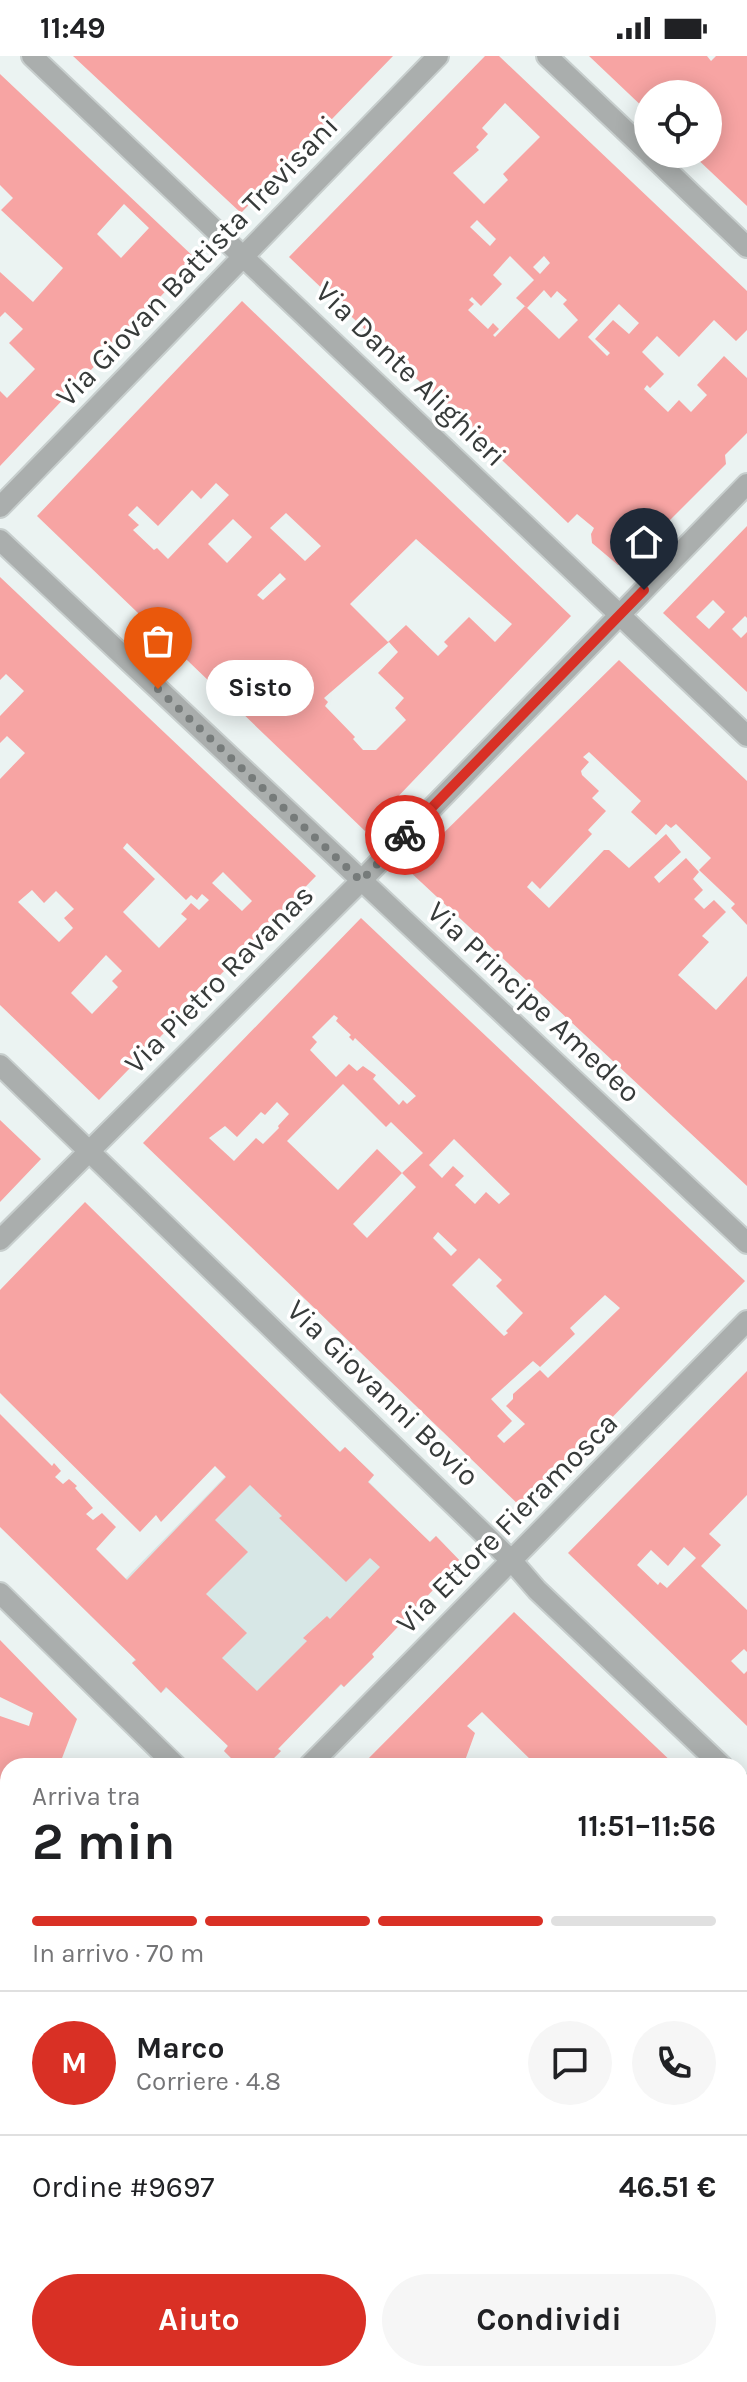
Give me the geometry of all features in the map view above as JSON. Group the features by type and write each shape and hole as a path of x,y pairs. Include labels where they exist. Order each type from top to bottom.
{"street":[{"name":"Via Dante Alighieri","path":"32,56 747,736"},
{"name":"Via Giovan Battista Trevisani","path":"0,507 438,56"},
{"path":"547,56 634,139"},
{"path":"665,168 747,247"},
{"name":"Via Pietro Ravanas","path":"0,1240 361,881 747,484"},
{"name":"Via Principe Amedeo","path":"0,540 747,1243"},
{"name":"Via Giovanni Bovio","path":"0,1065 512,1561 537,1590 714,1758"},
{"name":"Via Ettore Fieramosca","path":"317,1758 747,1321"},
{"path":"0,1593 168,1758"}],"shaded area":[{"path":"293,1407 339,1452 345,1447 374,1475 369,1482 429,1542 436,1536 464,1565 437,1592 433,1589 372,1654 374,1657 278,1748 281,1751 274,1758 231,1758 224,1751 228,1745 167,1688 161,1693 132,1663 135,1659 90,1615"}],"building":[{"path":"73,56 393,56 241,213"},
{"path":"485,56 499,56 747,291 747,330 736,341 714,320 679,357 657,336 642,352 664,374 650,388 647,385 644,389 668,412 679,400 691,412 707,395 697,385 724,356 747,378 747,433 725,455 726,464 626,564 618,565 592,543 594,528 577,514 568,523 289,257","holes":["505,103 540,137 503,174 508,180 484,204 453,173 479,150 476,147 488,134 482,128","477,220 496,239 490,246 470,227","510,256 534,280 516,298 525,306 495,337 493,335 499,329 493,323 488,329 468,310 474,304 469,300 472,297 481,306 502,284 493,275","544,256 550,263 540,274 533,267","544,290 551,298 557,291 567,300 563,304 578,320 559,339 527,308","619,304 639,323 629,334 613,320 595,339 610,353 607,356 588,337"]},
{"path":"589,56 707,56 711,61 716,56 747,56 747,206 707,168 722,168 722,80 634,80 634,99"},
{"path":"0,74 196,259 0,466 0,391 7,398 35,369 9,343 23,329 5,312 0,317 0,272 33,302 63,268 1,210 13,198 0,185","holes":["124,204 149,228 121,258 97,234"]},
{"path":"242,301 571,616 365,831 37,516","holes":["216,483 229,495 168,559 133,530 139,525 128,515 137,506 158,526 192,490 201,499","286,513 321,546 305,561 270,528","233,519 252,537 227,563 208,544","416,539 512,624 495,642 469,617 444,642 448,646 438,656 406,625 388,642 350,604","280,573 286,579 263,600 257,595","389,642 398,652 378,673 404,698 395,708 406,720 376,750 363,750 353,739 355,737 325,706 328,702 324,698"]},
{"path":"747,526 747,618 745,616 732,629 741,638 747,632 747,692 663,613","holes":["713,600 725,612 709,629 696,617"]},
{"path":"0,577 316,876 99,1100 0,1005 0,779 25,753 7,736 0,743 0,716 24,691 6,674 0,680","holes":["127,843 186,900 191,895 197,900 202,894 209,900 199,910 191,903 181,914 187,919 159,948 123,912 155,879 123,848","223,872 252,901 242,911 212,883","32,890 44,903 56,891 74,909 64,918 73,928 59,942 18,902","106,955 122,971 112,981 118,987 92,1014 71,993"]},
{"path":"619,660 747,781 747,925 731,908 735,904 699,870 711,858 676,824 671,828 666,824 656,835 631,812 641,801 589,752 583,757 589,762 581,771 582,775 599,791 592,798 606,811 588,830 592,834 540,889 532,881 527,887 549,908 604,850 609,850 629,868 666,834 681,852 654,877 659,883 686,858 699,872 693,879 703,890 694,899 704,909 714,900 726,912 702,936 709,942 678,975 716,1010 747,976 747,1186 407,869"},
{"path":"361,918 745,1281 523,1509 143,1143","holes":["334,1015 353,1041 355,1038 416,1096 407,1104 403,1100 399,1105 373,1079 376,1075 363,1066 357,1071 349,1064 336,1077 310,1050 317,1042 312,1037","343,1084 386,1127 391,1122 423,1153 402,1173 377,1149 338,1190 287,1141","277,1102 289,1114 263,1144 256,1138 234,1161 209,1138 225,1126 237,1137 261,1112 265,1115","454,1139 510,1194 499,1204 486,1192 475,1204 455,1185 464,1176 453,1166 442,1178 429,1165","402,1173 416,1187 367,1238 353,1224","438,1232 457,1250 451,1256 433,1238","479,1258 502,1280 496,1286 523,1313 504,1336 452,1285","605,1295 620,1308 548,1378 540,1370 513,1394 513,1399 506,1406 525,1424 504,1443 497,1436 512,1421 491,1399 533,1361 540,1367 575,1334 570,1328"]},
{"path":"0,1120 41,1159 0,1202"},
{"path":"85,1202 340,1452 345,1447 374,1475 368,1482 430,1542 436,1536 464,1565 437,1592 434,1589 372,1654 374,1657 344,1687 341,1684 278,1749 281,1751 274,1758 231,1758 224,1751 228,1746 166,1687 161,1693 132,1663 136,1660 0,1527 0,1414 52,1466 54,1463 61,1471 55,1477 63,1484 69,1479 77,1486 75,1488 93,1508 86,1514 93,1520 102,1513 116,1527 96,1549 127,1580 226,1477 215,1466 161,1522 156,1515 140,1532 0,1393 0,1290","holes":["250,1485 282,1516 279,1518 346,1582 370,1558 380,1567 330,1619 327,1616 303,1638 307,1641 257,1691 222,1658 247,1633 206,1594 248,1552 215,1520"]},
{"path":"747,1371 747,1495 709,1534 721,1545 701,1566 747,1610 747,1652 744,1649 731,1661 744,1674 747,1671 747,1726 568,1553","holes":["684,1547 696,1558 667,1588 660,1582 658,1585 637,1565 651,1550 668,1566"]},
{"path":"514,1612 668,1758 529,1758 482,1712 467,1726 475,1733 466,1758 369,1758"},
{"path":"0,1640 77,1719 62,1758 0,1758 0,1716 29,1726 33,1713 0,1697"}],"way so far":[{"path":"158,689 361,881 405,835"}],"place":[{"name":"Sisto","path":"158,689"}],"route":[{"path":"405,835 644,590"}]}
